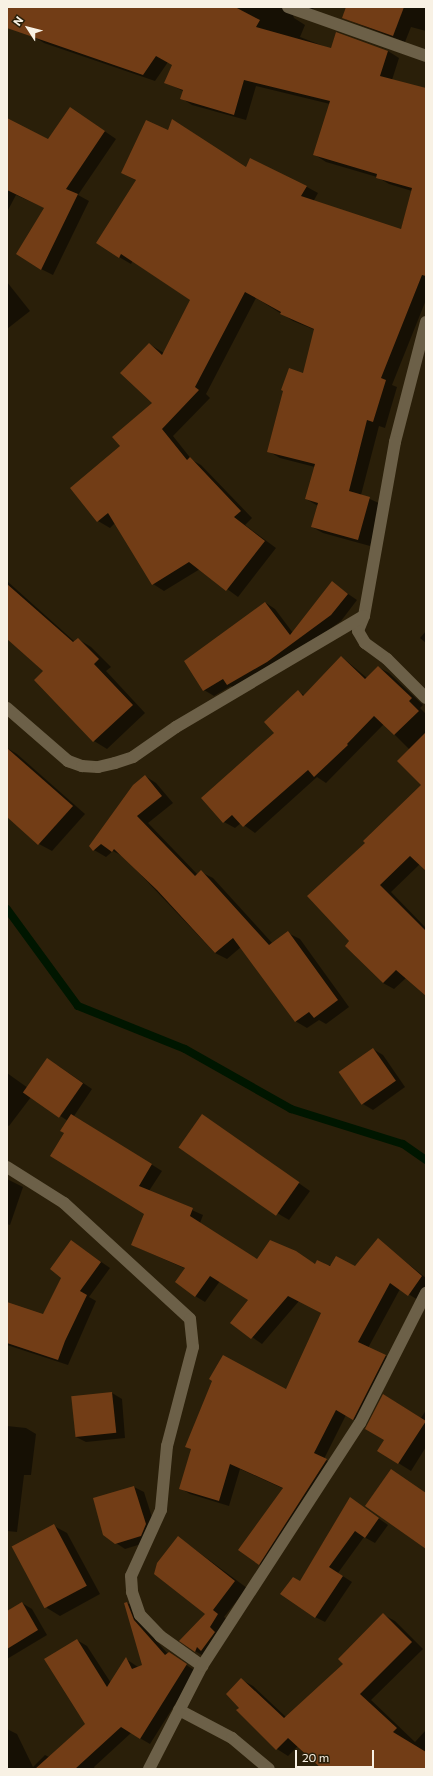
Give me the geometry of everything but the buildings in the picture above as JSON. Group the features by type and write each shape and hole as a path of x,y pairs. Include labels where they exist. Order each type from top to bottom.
{"street":[{"path":"288,7 426,56"},
{"path":"426,322 423,344 395,442 364,616 358,631 365,643 387,659 426,698"},
{"path":"7,708 68,761 82,766 98,767 115,763 133,758 176,727 364,616"},
{"path":"7,1167 64,1203 190,1319 192,1347 167,1446 161,1510 131,1576 132,1592 140,1615 160,1636 202,1666"},
{"path":"149,1769 202,1666 360,1423 426,1293"},
{"path":"179,1710 232,1738 269,1769"}],"waterway":[{"path":"7,909 78,1006 185,1049 291,1109 403,1144 426,1160"}]}
